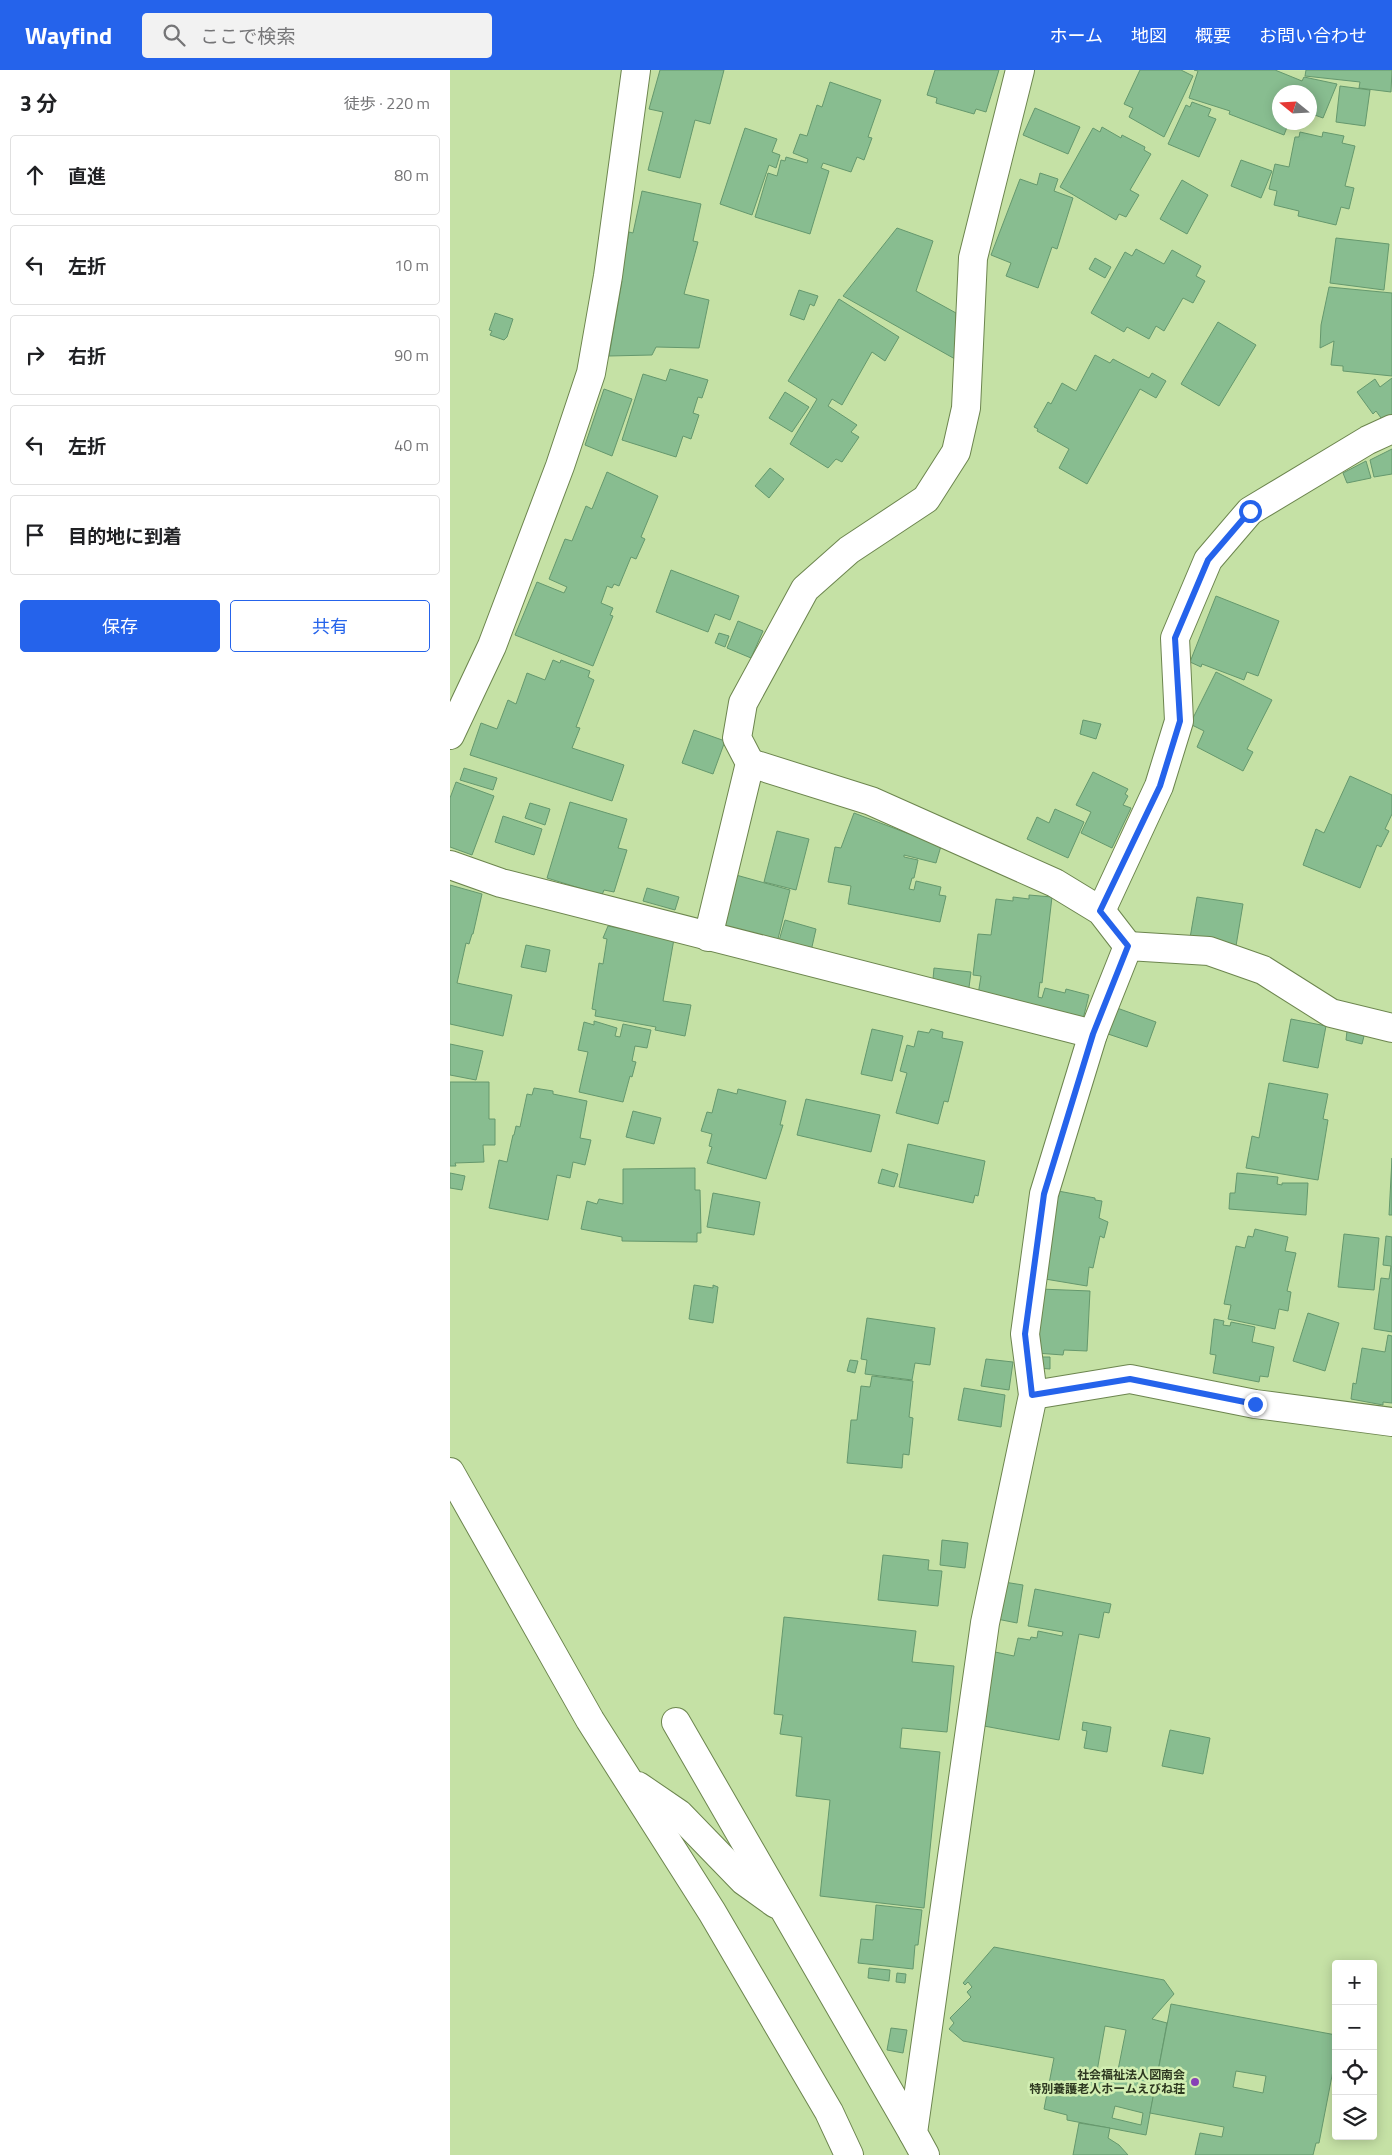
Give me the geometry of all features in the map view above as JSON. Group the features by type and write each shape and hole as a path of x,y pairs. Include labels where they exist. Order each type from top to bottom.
{"street":[{"path":"450,735 492,646 560,466 591,373 608,276 636,70"},
{"path":"708,937 750,763 736,738 743,703 805,589 849,550 926,500 956,452 966,408 974,258 1020,70"},
{"path":"1100,911 1160,786 1180,721 1175,638 1208,560 1250,511 1368,440 1392,429"},
{"path":"750,763 871,801 1055,883 1100,911 1128,946 1209,951 1263,970 1331,1014 1392,1028"},
{"path":"450,865 501,883 1093,1034"},
{"path":"919,2144 985,1622 1032,1395 1025,1334 1044,1194 1093,1034 1128,946"},
{"path":"1032,1395 1130,1379 1255,1404 1392,1422"},
{"path":"450,1454 453,1478 590,1720 712,1912 829,2112 849,2155"},
{"path":"676,1722 919,2144"},
{"path":"628,1779 679,1814 744,1881 784,1909"}],"building":[{"path":"660,70 724,70 710,124 695,120 680,178 648,170 663,112 649,109"},
{"path":"935,70 999,70 986,112 976,109 974,114 936,103 937,98 927,95"},
{"path":"1140,70 1181,70 1193,76 1164,137 1129,117 1133,108 1124,104"},
{"path":"1194,70 1275,70 1302,81 1304,77 1337,84 1323,118 1317,116 1317,85 1272,85 1272,130 1286,130 1284,135 1229,114 1230,111 1189,98 1198,71"},
{"path":"1306,70 1392,70 1391,92 1359,88 1360,82 1305,76"},
{"path":"830,82 881,100 868,137 872,138 864,160 857,157 851,172 823,163 821,168 829,171 810,234 755,217 768,173 777,176 781,160 785,161 786,157 807,163 808,159 793,153 800,134 807,136 817,105 822,107"},
{"path":"1340,86 1370,90 1365,126 1336,122"},
{"path":"1192,102 1211,109 1208,116 1216,119 1199,157 1168,144 1186,105 1190,107"},
{"path":"1035,108 1080,127 1068,154 1023,135"},
{"path":"1102,127 1121,138 1122,135 1145,147 1144,150 1151,154 1130,190 1139,195 1126,217 1119,214 1116,220 1060,187 1093,128 1100,132"},
{"path":"745,128 777,139 772,152 780,155 776,168 769,165 752,215 720,204"},
{"path":"1300,132 1322,137 1323,132 1344,136 1342,143 1355,146 1345,186 1354,188 1349,209 1341,207 1336,225 1298,216 1299,211 1274,205 1277,191 1269,189 1275,164 1289,167 1295,137 1299,137"},
{"path":"1241,160 1272,171 1261,198 1231,186"},
{"path":"1040,173 1058,179 1054,191 1073,198 1057,249 1052,247 1038,288 1006,276 1011,263 991,255 1020,179 1037,185"},
{"path":"1182,180 1208,195 1187,234 1160,219"},
{"path":"642,191 701,204 693,241 698,242 684,294 709,300 699,348 656,347 652,355 609,356 629,232 633,233"},
{"path":"897,228 933,241 916,291 956,313 955,359 843,296"},
{"path":"1336,238 1389,244 1384,290 1330,283"},
{"path":"1136,249 1164,264 1172,250 1201,266 1196,276 1205,281 1193,303 1183,298 1164,331 1156,326 1149,339 1127,327 1124,332 1091,313 1125,252 1132,256"},
{"path":"1095,258 1111,267 1105,278 1089,269"},
{"path":"1329,287 1392,293 1392,376 1343,371 1343,366 1331,365 1334,341 1320,348 1321,325"},
{"path":"799,290 818,296 814,306 810,304 804,320 790,315"},
{"path":"839,299 899,337 885,361 872,352 842,405 832,399 828,406 857,425 851,432 859,437 842,462 836,459 828,468 790,444 817,399 788,381"},
{"path":"495,313 513,319 507,337 504,340 490,335 492,331 489,330"},
{"path":"1218,322 1256,345 1219,406 1181,384"},
{"path":"1095,355 1110,363 1113,359 1149,378 1152,373 1166,381 1156,398 1140,389 1087,484 1059,468 1069,449 1037,431 1038,429 1034,427 1048,402 1051,404 1062,383 1076,391"},
{"path":"670,369 708,380 702,398 698,397 693,413 699,415 691,439 683,436 676,457 622,440 643,374 666,381"},
{"path":"1392,378 1392,416 1384,422 1376,411 1373,414 1357,392 1375,379 1380,387"},
{"path":"604,389 632,399 612,456 585,445"},
{"path":"785,392 809,407 792,432 769,418"},
{"path":"1392,449 1392,474 1374,477 1370,460"},
{"path":"1366,461 1371,478 1347,483 1343,473"},
{"path":"770,468 784,479 769,498 755,486"},
{"path":"607,472 658,496 641,537 645,539 636,559 631,557 619,586 614,584 612,588 607,586 601,603 613,608 610,615 613,616 593,666 515,635 537,582 564,593 567,587 549,579 565,539 572,541 586,506 592,509"},
{"path":"671,570 739,596 730,620 715,614 708,632 656,612"},
{"path":"1216,596 1279,621 1258,676 1247,672 1244,680 1202,664 1201,667 1190,662"},
{"path":"738,621 763,631 751,658 727,648"},
{"path":"719,633 729,636 725,647 715,643"},
{"path":"553,660 560,663 561,660 590,671 588,677 594,680 576,727 580,728 572,748 624,765 612,801 470,755 481,723 497,729 508,700 516,704 527,673 545,680"},
{"path":"1216,672 1272,700 1247,749 1253,752 1243,771 1197,747 1204,731 1190,724"},
{"path":"1083,720 1101,724 1096,739 1080,734"},
{"path":"694,730 725,741 713,774 682,763"},
{"path":"464,768 497,778 493,790 460,780"},
{"path":"1093,772 1128,789 1125,794 1128,796 1123,805 1131,808 1112,848 1081,833 1091,812 1076,805"},
{"path":"1350,776 1392,795 1392,814 1385,829 1389,831 1381,847 1377,845 1360,888 1303,865 1316,829 1324,833"},
{"path":"456,782 494,796 472,855 450,847 450,798"},
{"path":"570,802 627,819 618,848 627,850 614,892 604,890 602,895 547,878"},
{"path":"530,803 550,809 545,825 525,818"},
{"path":"1055,809 1084,822 1068,858 1027,839 1037,817 1049,823"},
{"path":"854,813 941,846 936,863 904,855 904,857 918,860 914,878 912,878 909,889 914,890 916,881 941,887 939,895 946,896 940,922 848,904 851,886 828,882 835,847 841,848"},
{"path":"503,816 542,829 534,855 495,842"},
{"path":"777,831 809,839 796,890 764,882"},
{"path":"736,875 790,890 775,951 720,936"},
{"path":"450,885 482,894 473,934 469,944 466,943 457,983 512,995 503,1036 450,1024"},
{"path":"647,888 679,897 675,910 643,901"},
{"path":"1029,895 1052,897 1042,983 1040,982 1038,997 1042,998 1045,988 1065,993 1066,989 1089,995 1082,1023 977,1001 981,976 973,975 978,934 991,935 996,899 1013,901 1013,897 1029,899"},
{"path":"1197,897 1243,904 1236,946 1190,938"},
{"path":"785,920 816,929 809,960 776,951"},
{"path":"608,926 674,939 663,1001 691,1005 685,1036 655,1030 656,1027 595,1016 596,1010 592,1009 599,963 603,964 607,939 603,938"},
{"path":"526,945 550,950 546,972 521,967"},
{"path":"934,968 971,972 968,995 932,990"},
{"path":"1117,1008 1156,1022 1147,1047 1108,1034"},
{"path":"1291,1019 1326,1026 1318,1068 1283,1061"},
{"path":"594,1021 617,1028 615,1036 620,1037 623,1024 651,1030 647,1048 635,1046 632,1061 636,1062 623,1102 579,1092 588,1052 578,1050 584,1022 594,1025"},
{"path":"872,1029 903,1036 892,1081 861,1074"},
{"path":"931,1029 943,1032 942,1038 963,1042 948,1102 944,1101 938,1124 896,1113 907,1073 900,1071 907,1045 914,1047 918,1031 929,1033"},
{"path":"1347,1031 1364,1036 1362,1044 1346,1040"},
{"path":"450,1044 483,1051 476,1080 450,1075"},
{"path":"450,1082 489,1082 489,1119 495,1119 495,1145 483,1145 484,1162 455,1163 456,1166 450,1166"},
{"path":"1269,1083 1328,1094 1323,1119 1328,1120 1318,1180 1246,1168 1252,1136 1259,1138"},
{"path":"534,1088 553,1091 553,1094 587,1101 580,1138 591,1140 585,1165 573,1162 570,1178 557,1175 548,1220 489,1208 499,1160 507,1162 516,1126 520,1127 527,1094 532,1095"},
{"path":"718,1089 737,1094 738,1089 786,1101 780,1125 783,1125 766,1179 707,1163 712,1147 709,1146 712,1134 701,1131 707,1112 712,1113"},
{"path":"806,1099 880,1115 871,1152 797,1135"},
{"path":"633,1111 661,1118 654,1144 626,1137"},
{"path":"908,1144 985,1161 978,1196 975,1195 973,1203 899,1187"},
{"path":"1392,1158 1392,1215 1389,1215"},
{"path":"695,1168 695,1190 700,1190 701,1233 697,1233 697,1242 622,1241 622,1237 581,1229 587,1201 597,1204 599,1199 623,1204 623,1169"},
{"path":"882,1169 898,1174 894,1187 878,1183"},
{"path":"450,1173 465,1176 462,1190 450,1188"},
{"path":"1237,1173 1278,1177 1277,1184 1282,1185 1282,1183 1308,1183 1306,1215 1229,1209 1230,1193 1235,1193"},
{"path":"1053,1190 1102,1201 1099,1218 1108,1222 1104,1238 1100,1236 1093,1268 1089,1267 1087,1286 1039,1278"},
{"path":"713,1193 760,1202 754,1235 707,1227"},
{"path":"1255,1229 1288,1237 1285,1251 1296,1253 1287,1291 1291,1292 1288,1311 1279,1309 1275,1329 1228,1319 1231,1305 1224,1304 1236,1246 1245,1248 1248,1236 1253,1237"},
{"path":"1344,1234 1379,1238 1374,1290 1338,1287"},
{"path":"1386,1236 1392,1237 1392,1332 1374,1329 1381,1278 1389,1279 1391,1266 1383,1265"},
{"path":"694,1285 713,1288 713,1285 718,1287 713,1323 689,1319"},
{"path":"1040,1289 1090,1291 1087,1351 1064,1350 1063,1355 1036,1353"},
{"path":"1308,1313 1339,1323 1325,1371 1293,1361"},
{"path":"867,1318 935,1328 930,1365 915,1363 912,1380 865,1374 867,1360 861,1359"},
{"path":"1214,1319 1224,1321 1223,1325 1230,1326 1231,1322 1255,1327 1252,1342 1274,1347 1268,1377 1260,1376 1259,1382 1213,1373 1216,1355 1210,1354"},
{"path":"1388,1335 1392,1336 1392,1403 1383,1402 1383,1405 1351,1399 1353,1383 1356,1384 1362,1348 1385,1352"},
{"path":"1038,1357 1050,1357 1050,1369 1038,1368"},
{"path":"986,1359 1013,1362 1009,1390 981,1386"},
{"path":"850,1360 858,1361 855,1373 847,1371"},
{"path":"872,1376 913,1381 909,1417 913,1418 909,1455 903,1454 902,1468 847,1463 851,1420 857,1420 861,1386 870,1387"},
{"path":"964,1388 1005,1395 1001,1427 958,1420"},
{"path":"942,1540 968,1543 965,1568 940,1565"},
{"path":"883,1555 929,1560 928,1570 942,1571 938,1606 878,1600"},
{"path":"1004,1582 1023,1585 1017,1623 997,1619"},
{"path":"1035,1589 1111,1604 1109,1613 1104,1612 1099,1638 1079,1634 1059,1740 984,1726 988,1705 985,1704 995,1652 1014,1656 1018,1638 1030,1640 1031,1637 1037,1638 1038,1631 1062,1636 1063,1632 1028,1626"},
{"path":"784,1617 916,1631 912,1662 954,1666 947,1732 902,1728 900,1748 940,1752 924,1908 820,1896 830,1800 796,1796 802,1737 780,1734 783,1715 774,1714"},
{"path":"1083,1722 1111,1727 1107,1752 1084,1748 1087,1731 1082,1730"},
{"path":"1170,1730 1210,1738 1203,1774 1162,1766"},
{"path":"876,1905 922,1910 918,1945 915,1945 913,1969 858,1963 861,1939 873,1940"},
{"path":"994,1947 1164,1980 1174,1994 1152,2019 1167,2023 1146,2135 1067,2120 1067,2115 1044,2109 1054,2058 963,2041 949,2029 954,2023 950,2018 971,1997 967,1992 972,1987 968,1982 965,1985 963,1983","holes":["1105,2026 1126,2030 1116,2080 1096,2077","1115,2106 1143,2113 1141,2125 1112,2118"]},
{"path":"869,1968 890,1970 889,1981 868,1978"},
{"path":"897,1973 906,1974 905,1983 896,1982"},
{"name":"社会福祉法人図南会 特別養護老人ホームえびね荘","path":"1171,2004 1332,2034 1332,2076 1319,2143 1316,2143 1313,2155 1195,2155 1200,2133 1222,2137 1224,2127 1150,2113","holes":["1236,2071 1266,2076 1263,2093 1233,2087"]},
{"path":"891,2028 907,2030 903,2053 887,2050"},
{"path":"1079,2123 1110,2128 1108,2138 1119,2145 1128,2155 1073,2155"}],"place":[{"name":"社会福祉法人図南会 特別養護老人ホームえびね荘","path":"1195,2082"}],"route":[{"path":"1250,511 1208,560 1175,638 1180,721 1160,786 1100,911 1128,946 1093,1034 1044,1194 1025,1334 1032,1395 1130,1379 1255,1404"}]}
